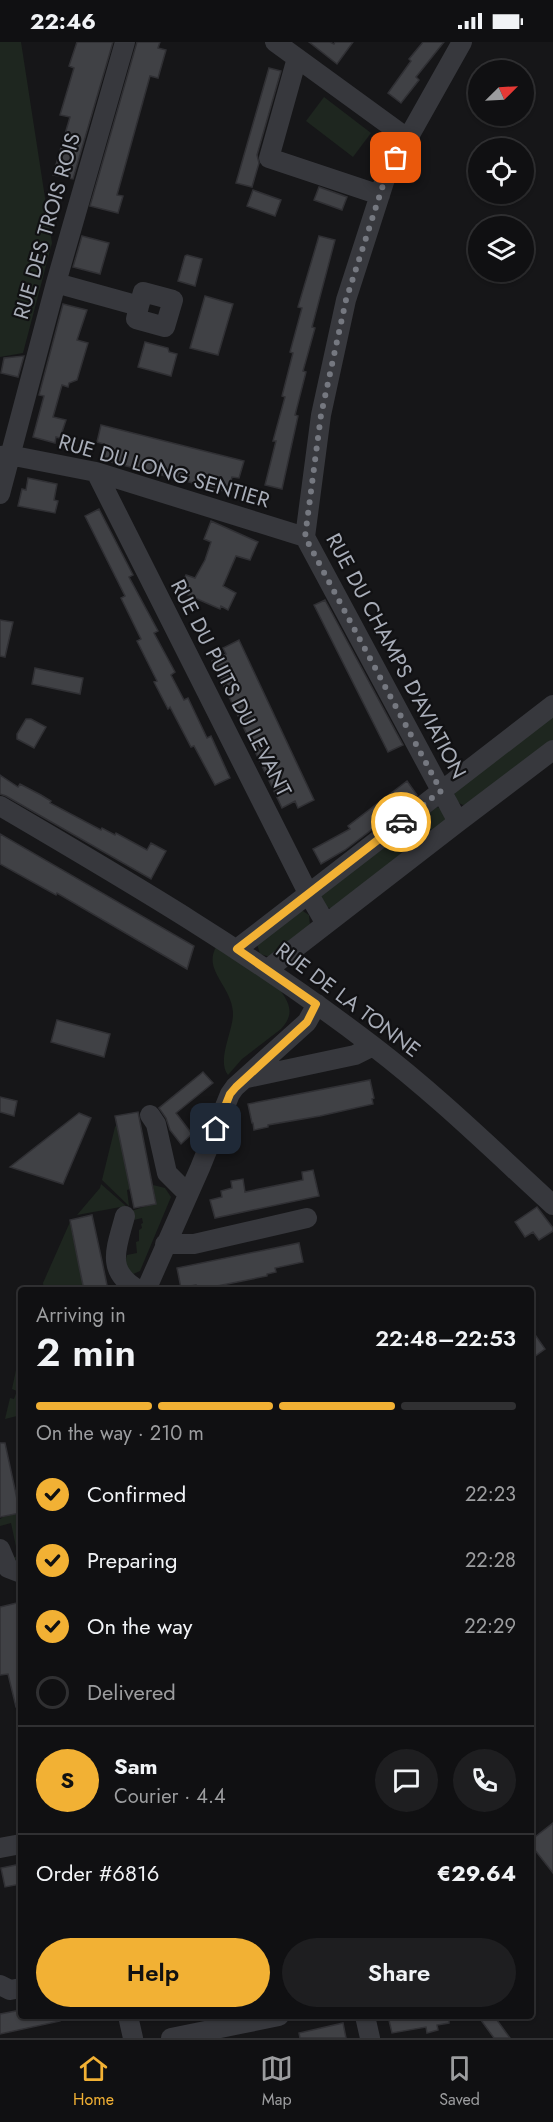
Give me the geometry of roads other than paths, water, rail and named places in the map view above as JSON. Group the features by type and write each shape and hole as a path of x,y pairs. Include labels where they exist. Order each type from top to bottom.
{"street":[{"name":"RUE DES TROIS ROIS","path":"0,494 5,456 125,42"},
{"path":"275,42 407,138"},
{"name":"RUE DU CHAMPS D'AVIATION","path":"458,822 305,537 321,415 343,311 385,179 462,42"},
{"path":"297,58 269,158 380,195"},
{"path":"56,283 139,306"},
{"name":"RUE DU LONG SENTIER","path":"5,456 96,472 305,537"},
{"name":"RUE DU PUITS DU LEVANT","path":"96,472 308,893 326,924"},
{"path":"237,949 553,705"},
{"path":"268,969 553,750"},
{"name":"RUE DE LA TONNE","path":"0,806 117,875 268,969 420,1083 553,1206"},
{"path":"147,1287 230,1094 307,1022 316,1004"},
{"path":"247,1078 355,1055 373,1046"},
{"path":"150,1115 156,1125 167,1173 188,1194"},
{"path":"125,1216 115,1255 122,1277 134,1287"},
{"path":"165,1244 194,1244 307,1218"},
{"path":"0,1549 8,1568 18,1572"},
{"path":"0,1848 18,1845"},
{"path":"0,1985 10,1990 18,1989"},
{"path":"129,2019 133,2038"},
{"path":"171,2038 264,2019"},
{"path":"366,2019 370,2038"}]}
